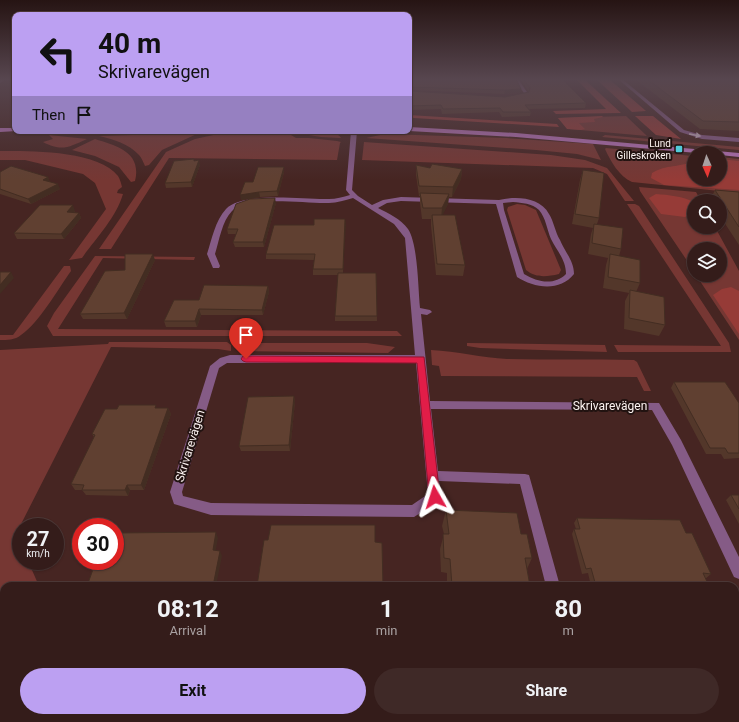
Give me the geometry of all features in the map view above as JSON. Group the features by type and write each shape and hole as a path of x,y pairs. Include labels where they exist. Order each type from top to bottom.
{"street":[{"path":"660,113 682,131 700,137 739,140"},
{"path":"412,129 516,134 739,154"},
{"path":"0,130 12,130"},
{"path":"216,266 211,254 225,215 231,208 256,200 332,201 354,196 349,185 354,134"},
{"name":"Skrivarevägen","path":"354,196 372,208 396,220 407,232 409,238 435,497 414,511 211,509 178,500 176,492 215,366 224,360 421,360"},
{"path":"372,208 385,201 401,199 500,202 510,200 533,202 542,209 569,266 570,274 568,278 563,282 540,283 526,279 520,275 500,210 500,202"},
{"path":"416,310 427,312"},
{"name":"Skrivarevägen","path":"426,406 655,406 677,442 739,572"},
{"path":"432,476 525,479 552,582"}],"shaded area":[{"path":"555,113 621,113 556,114"},
{"path":"412,115 557,124 559,127 412,118"},
{"path":"626,116 647,136 569,129 558,118"},
{"path":"635,116 653,116 681,139 656,135"},
{"path":"603,117 594,119 595,122 579,123 585,129 581,130 567,129 558,118"},
{"path":"197,134 162,150 149,165 145,166 140,156 126,145 115,140 99,136"},
{"path":"218,134 284,134 291,135 296,138 341,142 337,160 169,158 111,249 99,249 166,152 195,139"},
{"path":"302,134 335,134 341,138"},
{"path":"385,134 506,138 593,144 601,160 577,154 536,150 366,138"},
{"path":"49,135 87,139 61,148 43,142 53,139"},
{"path":"605,135 739,147 739,150 727,149 727,146 697,146 602,137"},
{"path":"95,139 112,144 126,152 131,157 135,163 135,181 131,182 119,167 95,156 72,150"},
{"path":"364,142 551,155 585,160 607,168 634,201 625,201 607,174 593,168 362,160"},
{"path":"605,149 687,155 687,186 727,186 727,158 739,159 739,193 632,182 623,176 616,168"},
{"path":"0,151 45,152 80,157 95,161 108,167 118,176 122,187 117,193 123,194 120,203 111,220 82,258 69,260 106,209 95,183 83,174 25,160 0,160"},
{"path":"727,160 739,161 739,190 664,185 651,178 652,173 657,170 687,163 687,186 727,186"},
{"path":"639,187 696,192 697,194 687,194 687,234 719,234 723,242 687,242 687,261 640,191"},
{"path":"656,194 670,195 687,199 687,216 685,217 661,214 649,198"},
{"path":"517,204 525,205 536,210 561,270 559,274 537,276 526,270 507,210 508,207"},
{"path":"627,204 635,204 639,206 687,279 687,282 689,282 729,343 731,352 618,352 614,345 721,346"},
{"path":"727,249 739,271 739,340 701,282 727,282"},
{"path":"95,256 195,257 194,260 103,258 58,329 397,331 402,336 53,336 47,326 54,313"},
{"path":"64,266 70,266 71,271 35,322 19,337 0,340 0,335 13,335"},
{"path":"731,287 739,291 739,334 713,295 722,289"},
{"path":"109,342 227,342 231,345 231,351 218,349 111,347 24,518 12,518 12,570 32,570 37,582 0,582 0,350 108,344"},
{"path":"367,343 395,347 388,353 238,351 240,344"},
{"path":"467,343 605,345 607,352 480,348 467,346"},
{"path":"431,350 507,359 634,360 637,362 651,391 644,391 637,377 441,376 439,366 432,365"}],"building":[{"path":"692,113 739,113 739,122 703,121"},
{"path":"194,159 194,161 199,160 191,182 165,183 174,161"},
{"path":"432,164 462,169 453,187 419,186 416,165 430,168"},
{"path":"11,166 48,177 43,180 58,184 28,199 0,189 0,172"},
{"path":"258,167 284,167 277,191 240,195 245,182 253,182"},
{"path":"583,170 604,173 599,218 575,214"},
{"path":"715,190 739,192 739,227 727,209 727,194 718,194"},
{"path":"420,193 449,194 442,208 423,208"},
{"path":"275,198 263,242 233,242 238,229 227,229 236,204 250,199"},
{"path":"40,205 73,205 67,212 79,213 61,234 14,233"},
{"path":"432,215 455,215 465,265 437,264"},
{"path":"314,219 345,219 343,269 313,269 315,254 266,254 274,225 314,225"},
{"path":"594,224 623,228 621,249 592,243"},
{"path":"125,254 153,254 124,313 80,314 105,271 125,270"},
{"path":"610,254 640,260 640,283 608,277"},
{"path":"0,272 11,272 0,285"},
{"path":"338,273 376,273 377,316 335,316"},
{"path":"204,285 268,286 262,310 199,309 195,321 164,321 174,300 199,300"},
{"path":"630,290 664,297 665,325 629,318"},
{"path":"674,382 725,382 739,403 739,453 728,453 725,448 710,448"},
{"path":"294,396 289,445 239,446 248,397"},
{"path":"119,405 156,405 155,408 168,408 141,485 127,485 125,490 82,490 84,485 71,484 95,435 92,434 105,409 117,409"},
{"path":"731,495 739,495 739,509"},
{"path":"446,510 517,513 521,534 527,534 532,558 525,558 529,582 452,582 450,559 444,558 443,534 449,534"},
{"path":"577,518 680,520 686,533 692,533 711,574 703,573 707,582 595,582 591,568 586,569 574,529 580,529"},
{"path":"271,525 375,525 375,542 382,543 383,582 258,582 264,540 268,540"},
{"path":"216,532 213,550 220,551 214,582 88,582 93,570 124,570 124,533"}],"place":[{"name":"Lund Gilleskroken","path":"679,149"}],"route":[{"path":"246,359 421,360 435,497"}]}
